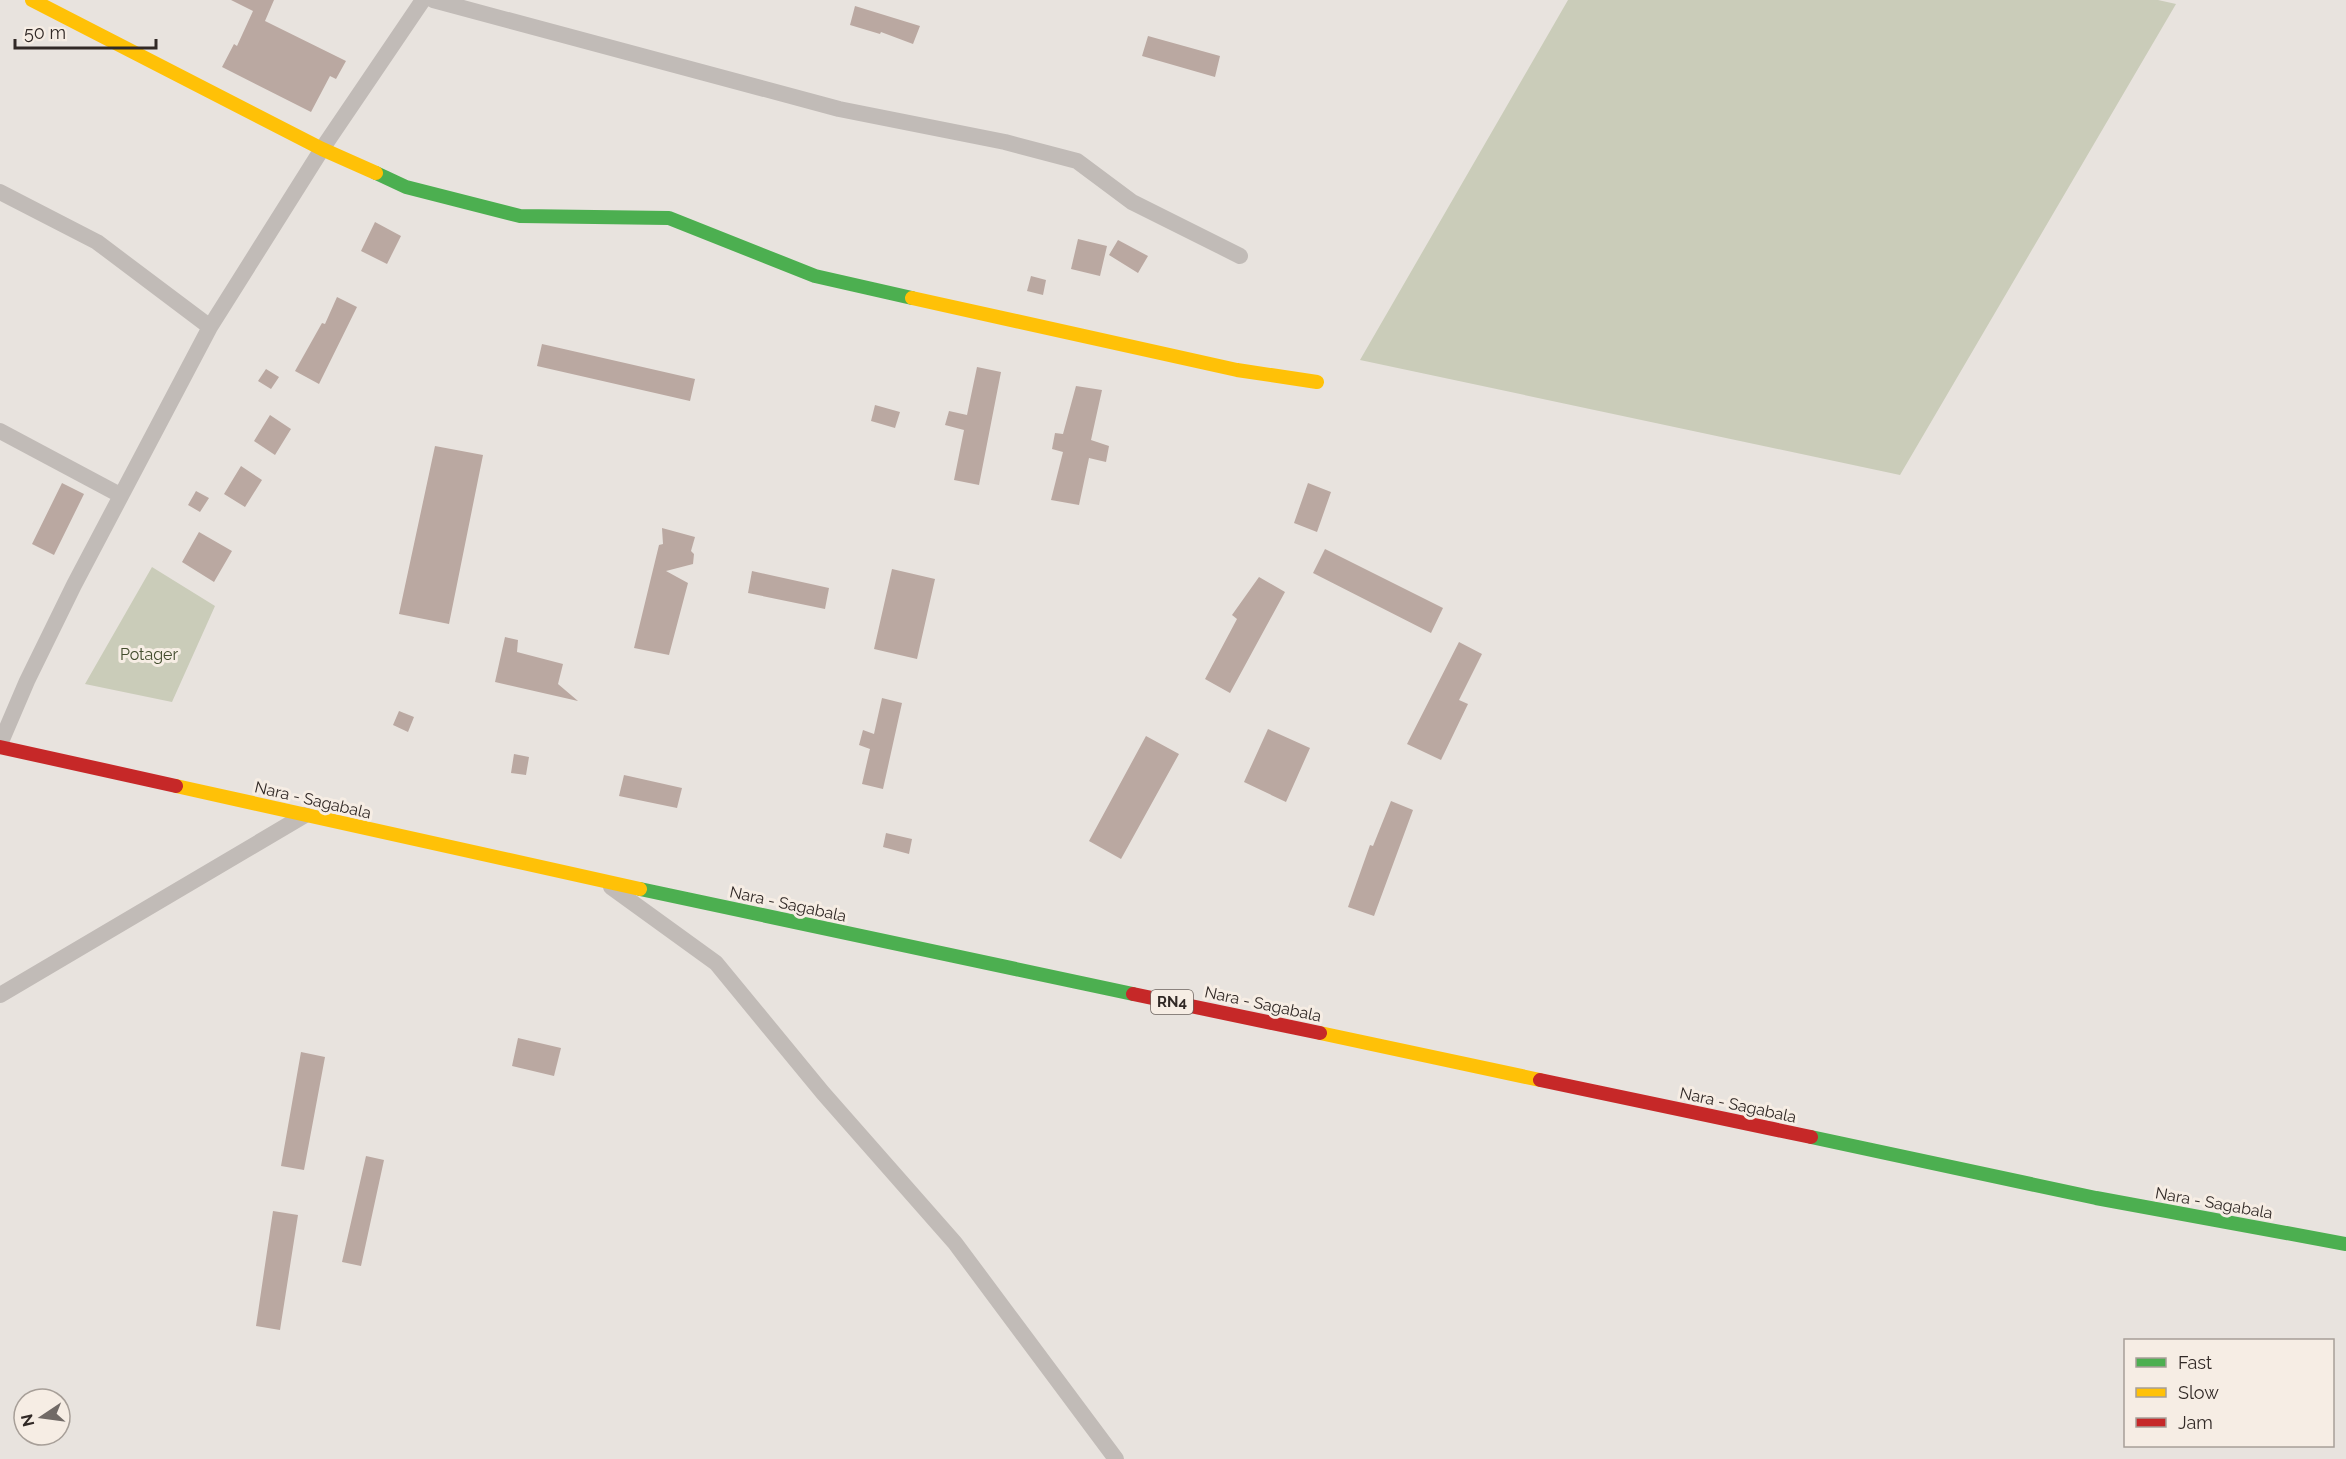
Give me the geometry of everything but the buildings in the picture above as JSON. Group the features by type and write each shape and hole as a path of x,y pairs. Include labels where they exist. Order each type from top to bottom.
{"main road":[{"path":"32,0 322,149 406,187 520,216 669,218 815,276 1237,370 1317,382"},
{"name":"Nara - Sagabala","path":"0,745 603,881 2096,1198 2346,1244"}],"street":[{"path":"0,745 27,681 120,495 210,327 322,149 423,0"},
{"path":"433,0 839,109 1005,142 1077,161 1132,202 1240,256"},
{"path":"0,192 97,242 210,327"},
{"path":"0,431 120,495"},
{"path":"0,995 305,815"},
{"path":"603,881 716,963 823,1093 955,1243 1116,1459"}],"green space":[{"path":"1568,0 2158,0 2176,4 1900,475 1360,360"},
{"name":"Potager","path":"152,567 215,606 172,702 85,684"}],"traffic: fast":[{"path":"376,173 406,187 520,216 669,218 815,276 912,298"},
{"path":"640,889 1133,994"},
{"path":"1811,1137 2096,1198 2346,1244"}],"traffic: slow":[{"path":"32,0 322,149 376,173"},
{"path":"912,298 1237,370 1317,382"},
{"path":"176,786 640,889"},
{"path":"1320,1033 1540,1080"}],"traffic: jam":[{"path":"0,747 176,786"},
{"path":"1133,994 1320,1033"},
{"path":"1540,1080 1811,1137"}]}
